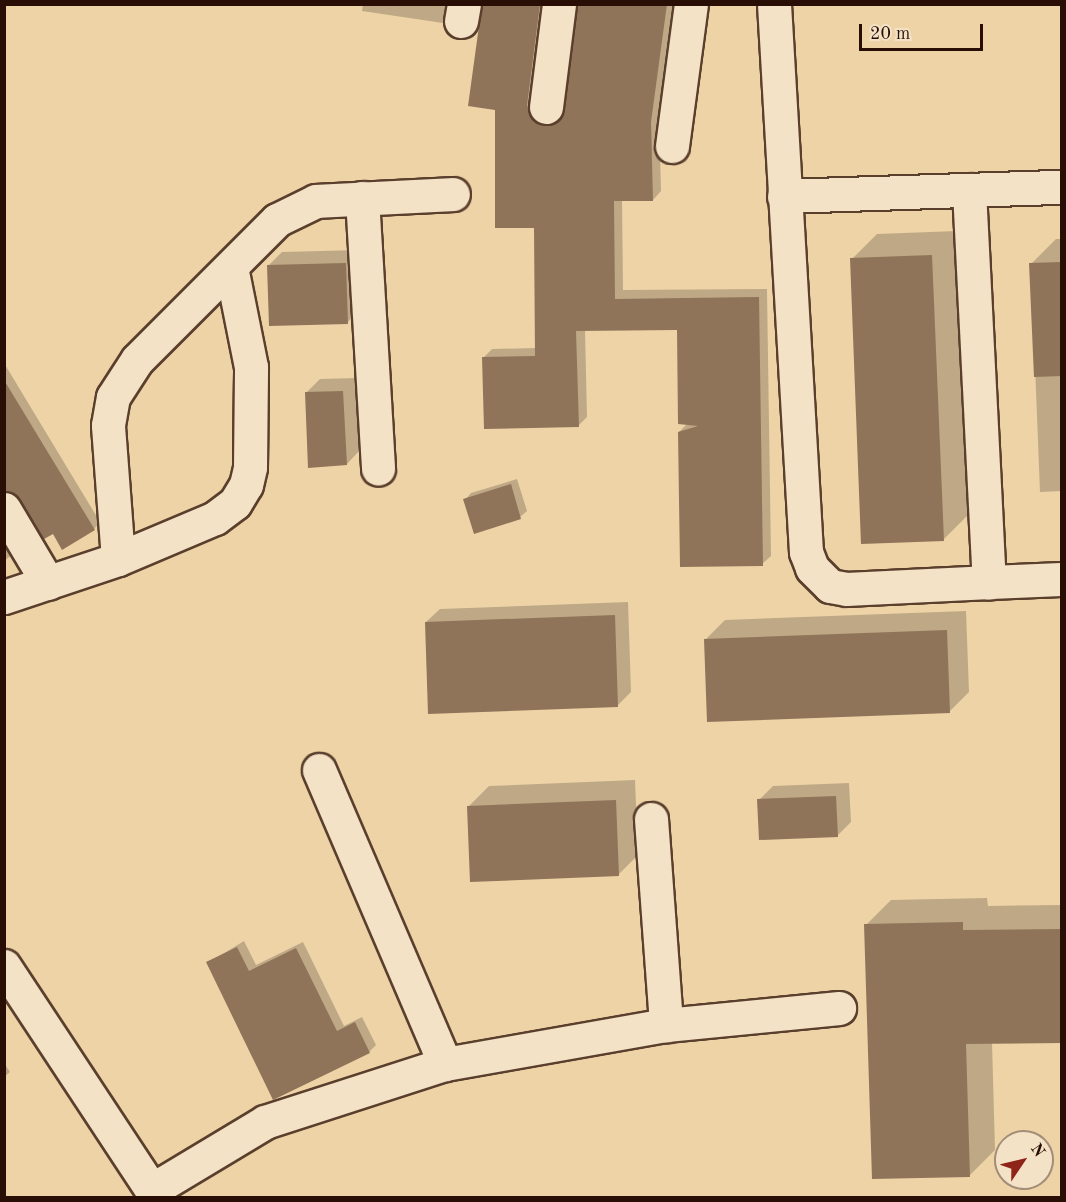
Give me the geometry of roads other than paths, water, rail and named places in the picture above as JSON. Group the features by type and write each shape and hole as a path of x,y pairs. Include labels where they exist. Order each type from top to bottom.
{"street":[{"path":"546,106 559,4"},
{"path":"672,146 691,4"},
{"path":"774,4 806,552 812,568 830,586 847,588 1062,579"},
{"path":"784,196 1062,187"},
{"path":"969,190 989,582"},
{"path":"118,559 108,425 113,397 137,360 277,220 294,209 316,201 453,194"},
{"path":"362,198 378,469"},
{"path":"4,597 118,559 214,518 236,503 246,485 250,467 251,367 231,267"},
{"path":"4,509 48,582"},
{"path":"319,770 445,1064"},
{"path":"651,819 666,1025"},
{"path":"4,966 155,1194 265,1122 445,1064 666,1025 839,1008"}]}
